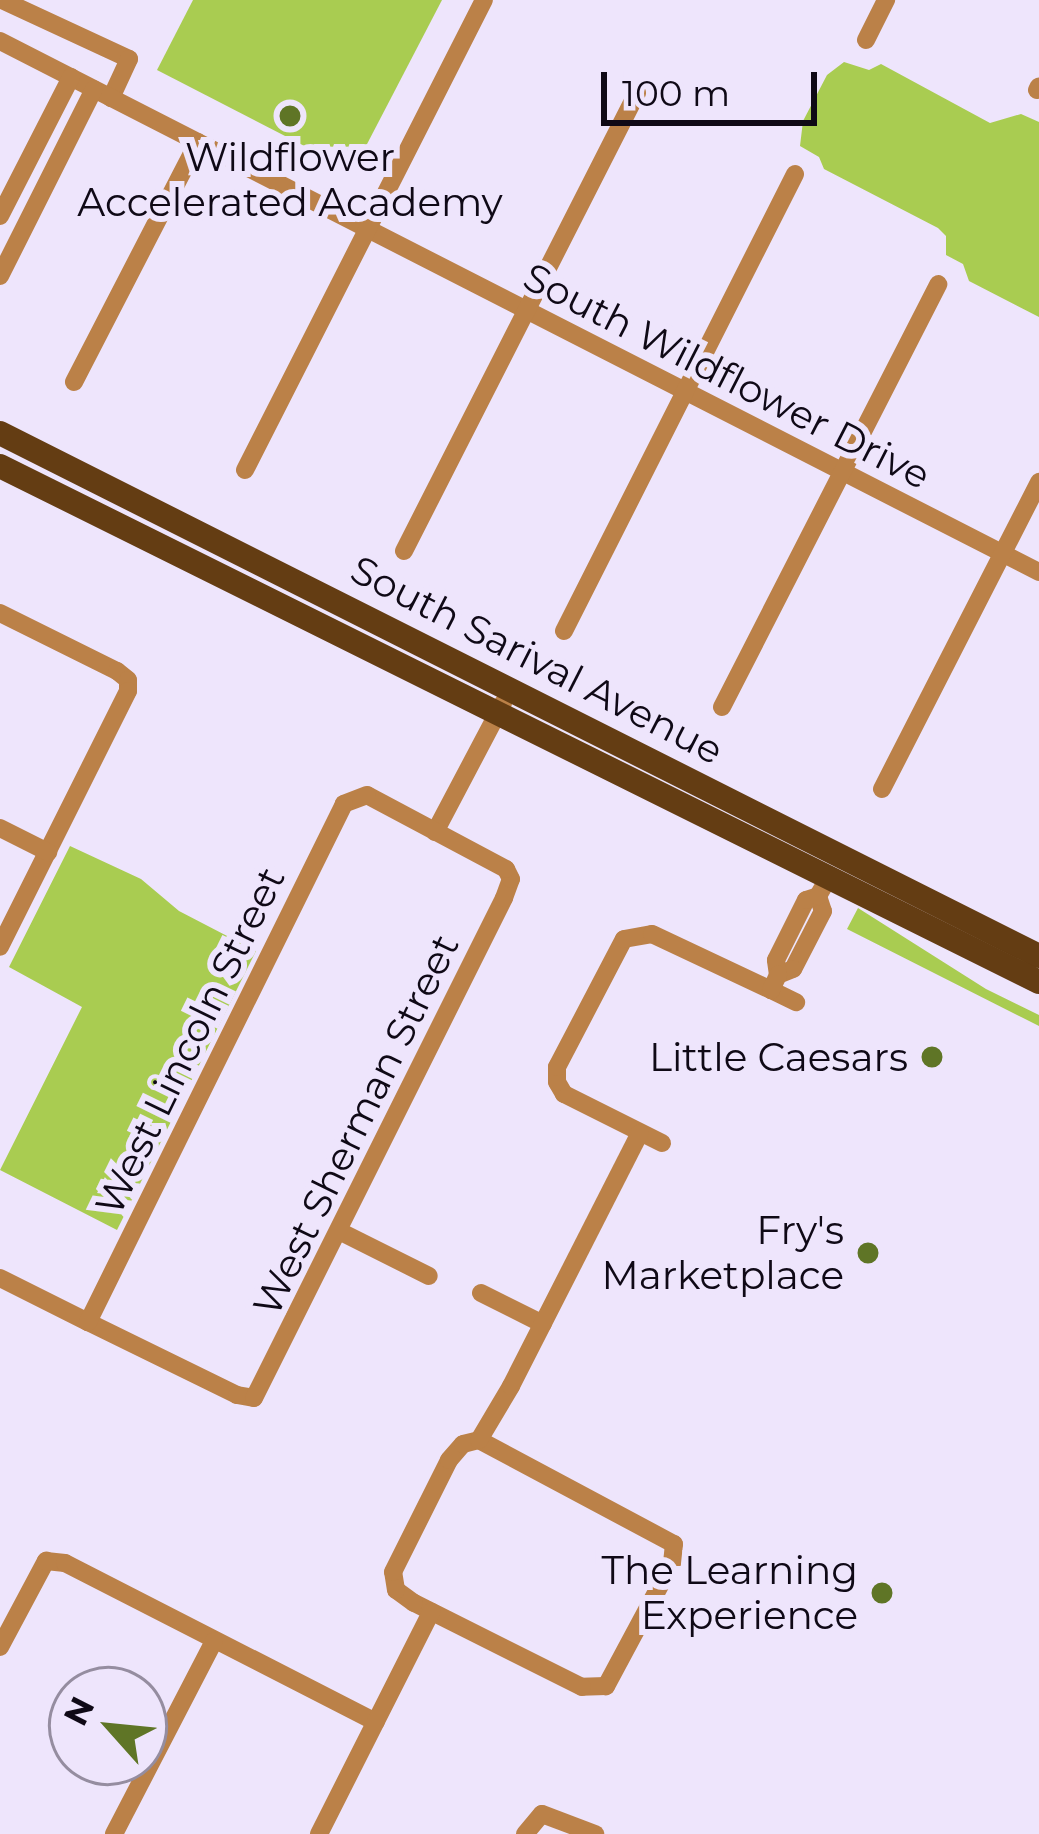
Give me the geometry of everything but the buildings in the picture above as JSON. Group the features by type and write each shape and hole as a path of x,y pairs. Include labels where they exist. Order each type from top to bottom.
{"main road":[{"name":"South Sarival Avenue","path":"0,433 512,686 921,908 1039,982"},
{"name":"South Sarival Avenue","path":"0,466 498,712 824,885 921,908 1039,956"}],"street":[{"path":"0,276 103,94 129,59 2,0"},
{"path":"245,470 484,0"},
{"path":"866,40 886,0"},
{"name":"South Wildflower Drive","path":"0,41 1039,572"},
{"path":"0,216 71,77"},
{"path":"404,551 637,93"},
{"path":"74,382 197,142"},
{"path":"564,631 795,174"},
{"path":"722,707 938,284"},
{"path":"882,789 1039,482"},
{"path":"0,613 128,680 128,692 0,947"},
{"path":"435,832 512,686"},
{"name":"West Lincoln Street","path":"88,1322 344,804 367,795 435,832"},
{"path":"0,828 48,852"},
{"name":"West Sherman Street","path":"88,1322 237,1395 254,1398 511,879 506,869 435,832"},
{"path":"774,982 776,959 800,934 806,899 824,885"},
{"path":"662,1144 564,1094 557,1082 557,1067 625,939 652,934 774,982 796,1002"},
{"path":"479,1440 640,1132"},
{"path":"340,1232 429,1276"},
{"path":"0,1278 88,1322"},
{"path":"481,1293 543,1324"},
{"path":"479,1440 674,1544 672,1563 616,1674 594,1690 431,1612 396,1590 393,1572 449,1460 463,1444 479,1440"},
{"path":"0,1647 46,1561 65,1563 376,1722"},
{"path":"319,1834 431,1612"},
{"path":"114,1834 214,1641"},
{"path":"525,1834 542,1814 596,1834"}],"green space":[{"path":"193,0 442,0 353,171 157,70"},
{"path":"844,62 869,70 881,64 990,123 1021,114 1039,122 1039,317 969,281 963,264 946,255 946,236 938,228 824,169 819,157 800,146 803,121 827,75"},
{"path":"70,846 141,879 179,911 256,951 117,1230 0,1170 82,1007 9,967"},
{"path":"858,908 986,989 1039,1015 1039,1026 847,929"}],"place":[{"name":"Wildflower Accelerated Academy","path":"290,116"},
{"name":"Little Caesars","path":"932,1057"},
{"name":"Fry's Marketplace","path":"868,1253"},
{"name":"The Learning Experience","path":"882,1593"}]}
